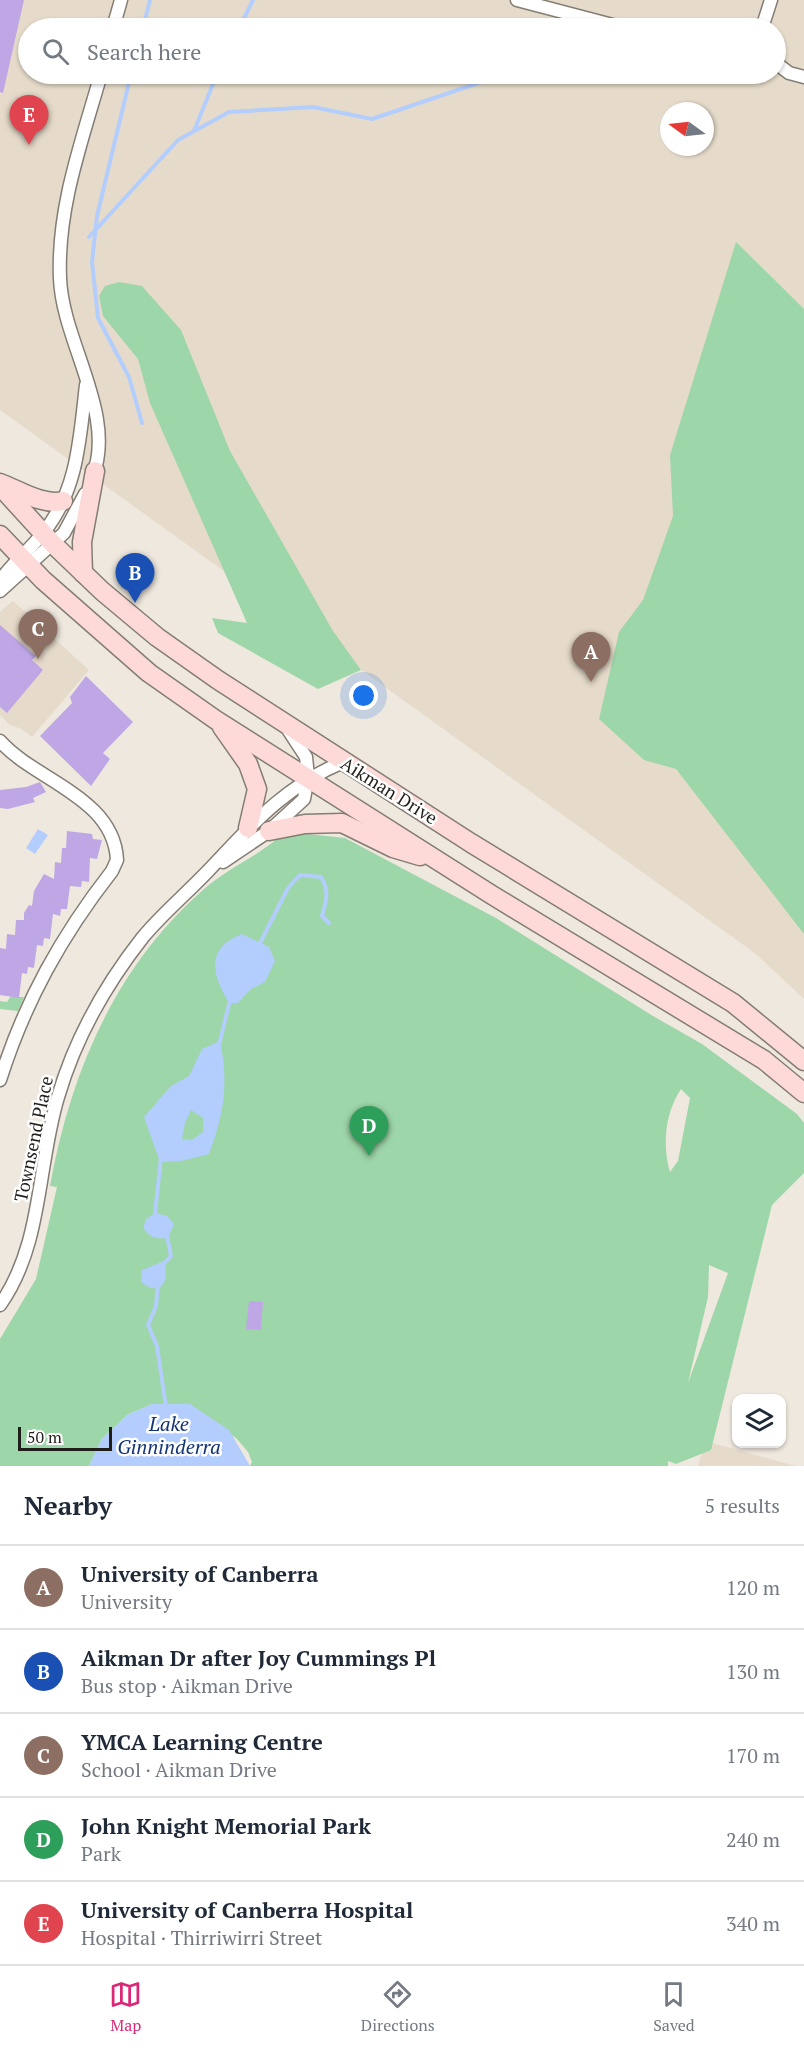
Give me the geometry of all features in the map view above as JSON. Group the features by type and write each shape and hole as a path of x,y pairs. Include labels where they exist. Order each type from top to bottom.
{"main road":[{"path":"83,573 82,542 95,471"},
{"path":"0,484 44,501 55,503 63,501"},
{"name":"Aikman Drive","path":"0,484 48,539 83,573 157,637 286,726 740,1008 804,1061"},
{"name":"Aikman Drive","path":"0,535 25,561 149,673 216,720 439,861 764,1060 804,1093"},
{"path":"216,720 248,764 257,789 248,828"},
{"path":"269,831 305,824 342,823 393,848 439,861"}],"street":[{"path":"116,18 121,0"},
{"path":"517,0 586,18"},
{"path":"765,18 771,0"},
{"path":"786,71 804,77"},
{"path":"0,581 48,539 73,521 95,471 99,421 67,318 60,281 59,241 63,211 98,84"},
{"path":"48,539 72,481 87,381"},
{"path":"0,591 25,561"},
{"path":"286,726 306,757 308,777"},
{"path":"0,1080 23,1014 42,975 66,933 112,871 117,860 114,847 102,823 81,800 58,781 2,748"},
{"name":"Townsend Place","path":"0,1305 14,1282 26,1253 58,1097 86,1024 115,977 143,938 248,828 296,785 308,777 343,762"},
{"name":"Townsend Place","path":"205,875 269,831 304,799 308,777"}],"shaded area":[{"path":"0,0 804,0 804,999 756,954 0,410"},
{"path":"13,601 89,670 32,737 22,729 10,725 0,715 0,612"},
{"path":"705,1441 796,1466 698,1466"}],"green space":[{"path":"736,242 804,309 804,934 676,769 644,760 599,719 619,632 643,600 673,516 670,455"},
{"path":"119,282 142,286 181,330 230,451 333,631 361,670 318,689 218,633 212,618 247,623 150,403 138,359 103,316 99,296 105,286"},
{"path":"299,833 345,838 496,918 702,1044 797,1114 804,1123 804,1173 772,1205 711,1450 676,1464 668,1461 668,1466 250,1466 252,1462 248,1452 237,1439 218,1425 172,1404 152,1404 127,1415 102,1439 89,1466 0,1466 0,1339 36,1279 57,1187 50,1186 59,1143 85,1060 124,983 177,915 218,878 278,838 283,839","holes":["681,1089 690,1098 678,1161 670,1172 666,1151 666,1129 671,1108","709,1265 728,1273 688,1383 708,1297"]},
{"path":"10,997 24,997 18,1011 0,1009 0,1001 7,1002"}],"water":[{"path":"38,829 48,835 35,854 26,848"},
{"path":"242,934 269,947 275,961 265,982 251,989 238,1003 229,1003 219,982 215,963 222,947"},
{"path":"220,1041 224,1071 221,1112 209,1154 181,1161 160,1162 144,1117 171,1086 189,1076 202,1049","holes":["191,1110 203,1118 203,1132 192,1140 182,1139 185,1123"]},
{"path":"155,1213 167,1216 174,1224 168,1238 154,1237 143,1228 146,1219"},
{"path":"164,1261 165,1281 159,1288 148,1287 141,1282 142,1270"},
{"name":"Lake Ginninderra","path":"152,1404 190,1404 229,1430 250,1466 89,1466 102,1439 127,1415"}],"building":[{"path":"0,0 24,0 20,18 18,18 3,93 0,92"},
{"path":"0,625 36,656 32,660 43,670 7,713 0,707"},
{"path":"86,676 133,722 103,753 110,759 91,786 40,736 72,703 70,697"},
{"path":"40,782 46,792 33,798 35,802 8,809 0,808 0,790 26,787"},
{"path":"67,831 92,834 93,839 102,840 97,859 90,858 89,882 82,881 81,887 70,886 67,909 61,909 60,916 53,914 50,939 44,938 43,946 37,945 34,968 28,967 27,974 22,973 19,998 0,995 0,948 6,949 7,934 15,935 16,920 24,920 24,913 29,905 32,906 34,891 44,874 54,879 55,862 61,863 62,848 66,848"},
{"path":"249,1301 263,1302 261,1330 246,1329"}],"waterway":[{"path":"146,18 150,0"},
{"path":"244,18 253,0"},
{"path":"129,84 97,216 92,262 98,318 129,377 142,423"},
{"path":"194,131 213,84"},
{"path":"89,237 178,140 229,112 313,107 372,119 475,84"},
{"path":"260,943 288,888 300,875 321,877 326,892 322,916 329,923"},
{"path":"219,1045 230,1000"},
{"path":"158,1216 155,1213 161,1158"},
{"path":"162,1266 171,1256 167,1236"},
{"path":"158,1284 156,1306 148,1325 157,1346 166,1407"}],"place":[{"name":"University of Canberra Hospital","path":"29,145"},
{"name":"Aikman Dr after Joy Cummings Pl","path":"135,603"},
{"name":"YMCA Learning Centre","path":"38,659"},
{"name":"University of Canberra","path":"591,682"},
{"name":"John Knight Memorial Park","path":"369,1156"}]}
